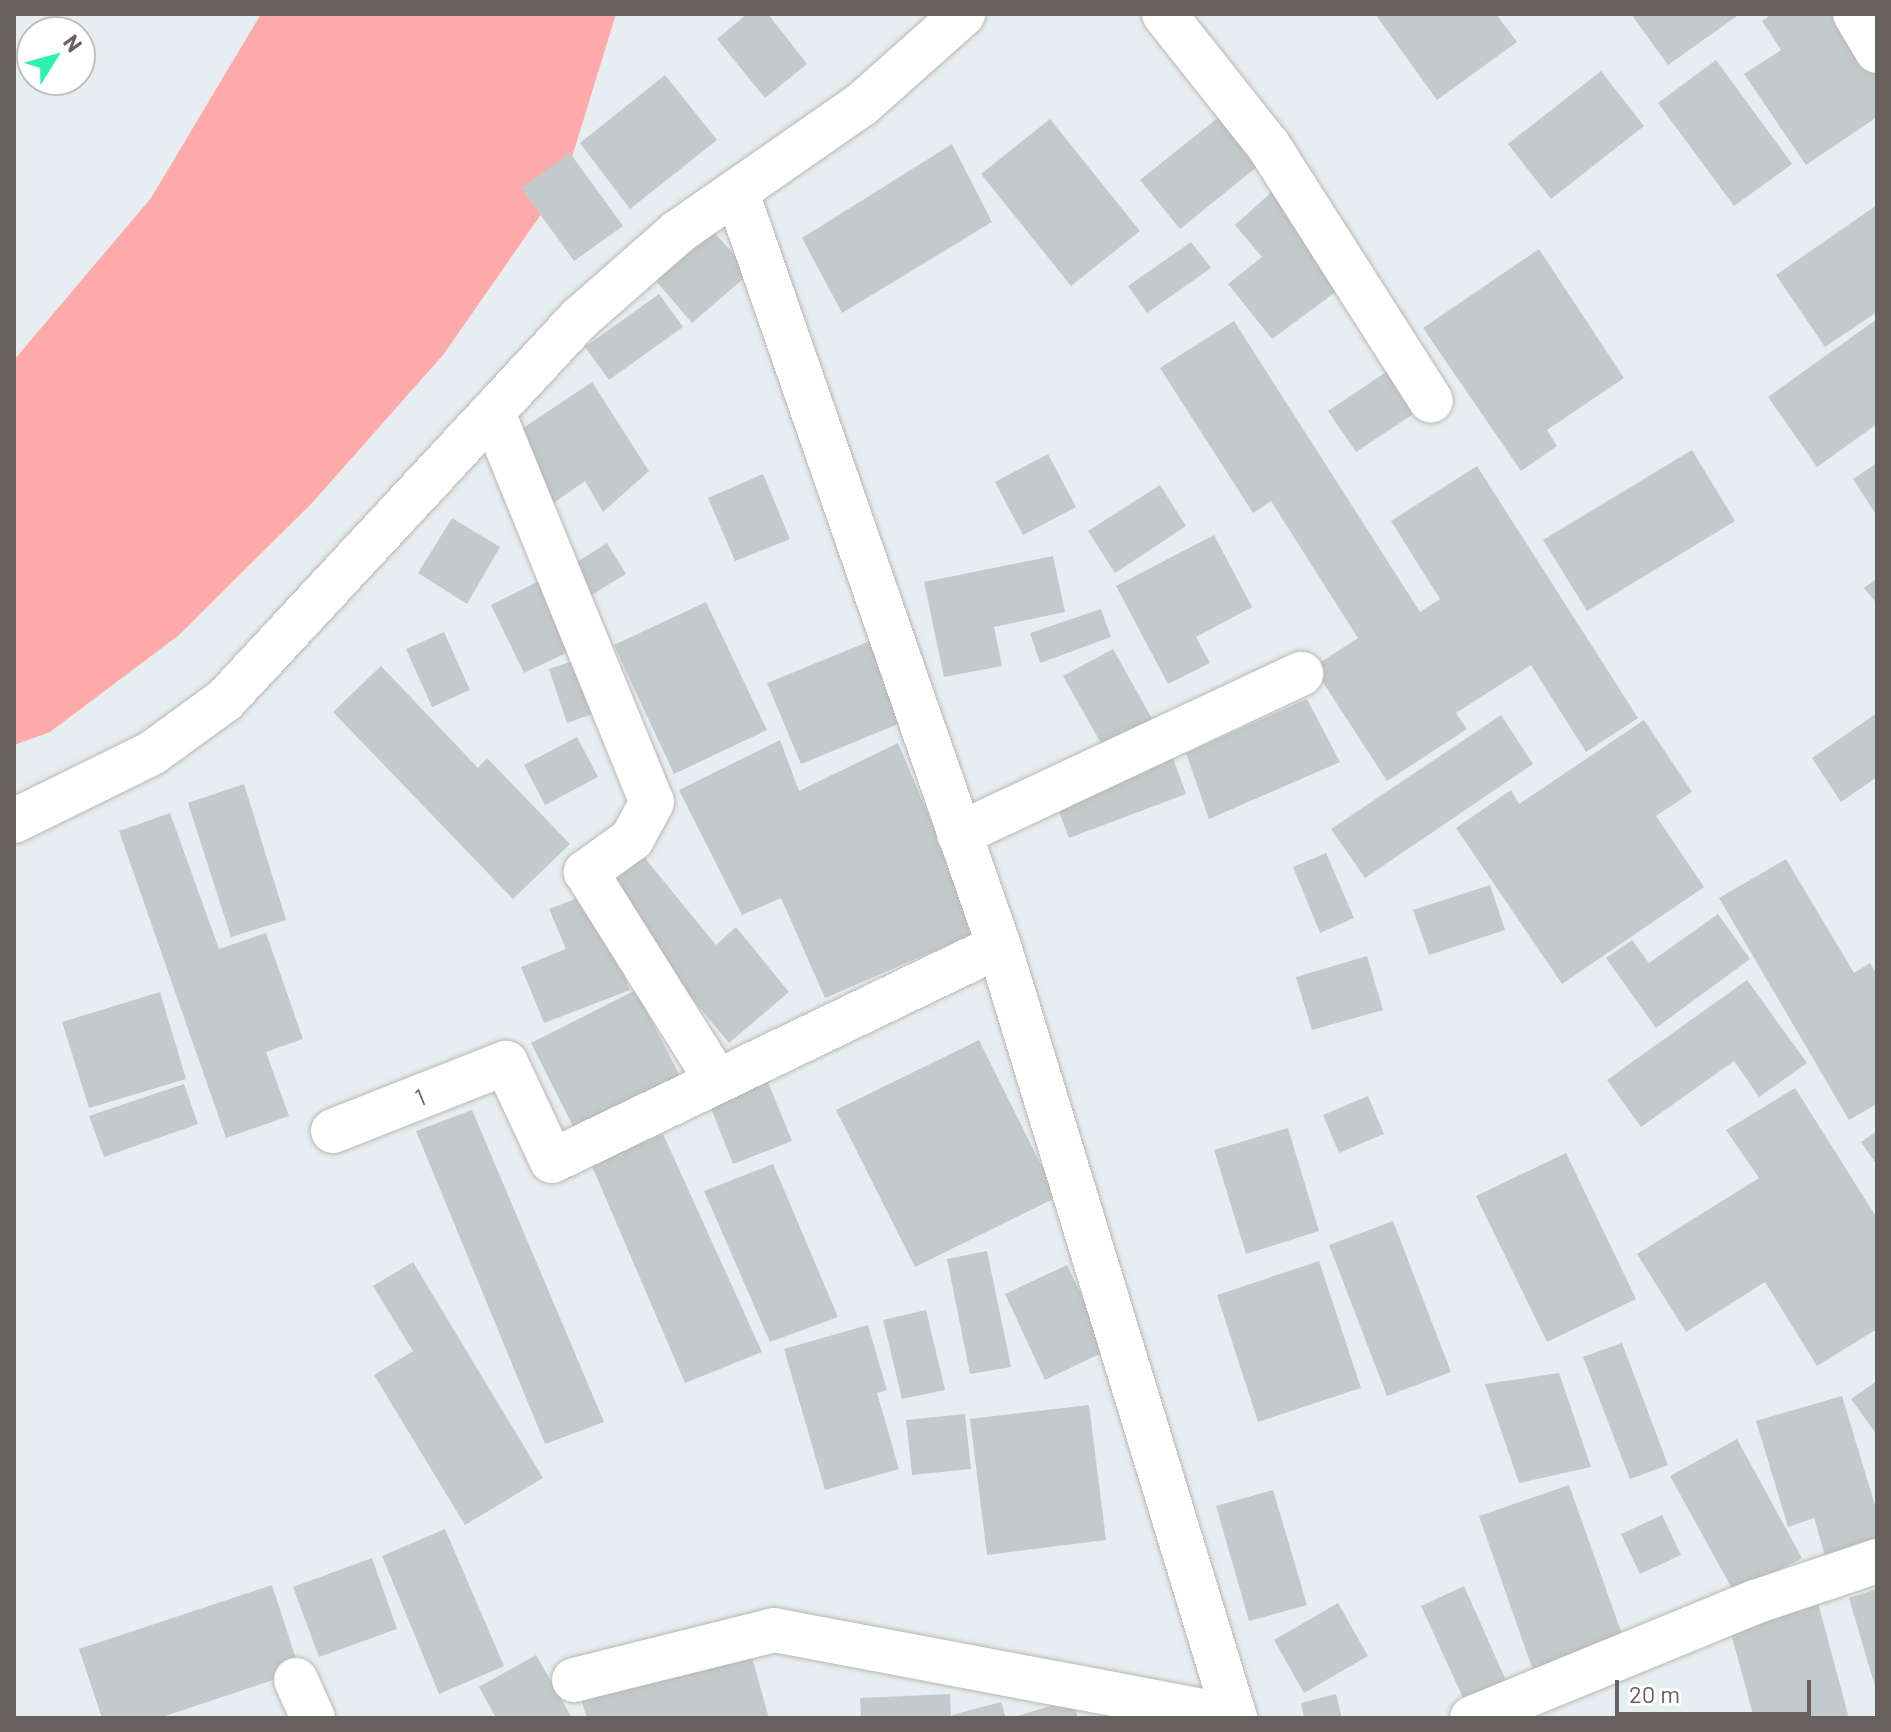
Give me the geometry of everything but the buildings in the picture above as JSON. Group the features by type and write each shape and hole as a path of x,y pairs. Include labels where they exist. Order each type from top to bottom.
{"street":[{"path":"14,821 152,753 225,700 579,319 678,232 861,105 963,14"},
{"path":"1164,14 1268,145 1431,401"},
{"path":"1855,14 1877,51"},
{"path":"574,1680 774,1630 1235,1717 999,946 737,193"},
{"path":"493,413 652,802 632,839 586,872 717,1081 999,946"},
{"path":"959,834 1301,674"},
{"name":"1","path":"333,1131 506,1063 552,1161 717,1081"},
{"path":"1472,1718 1755,1602 1877,1561"}],"shaded area":[{"path":"261,14 616,14 565,180 443,355 312,503 179,635 50,732 14,745 14,360 151,198"}]}
